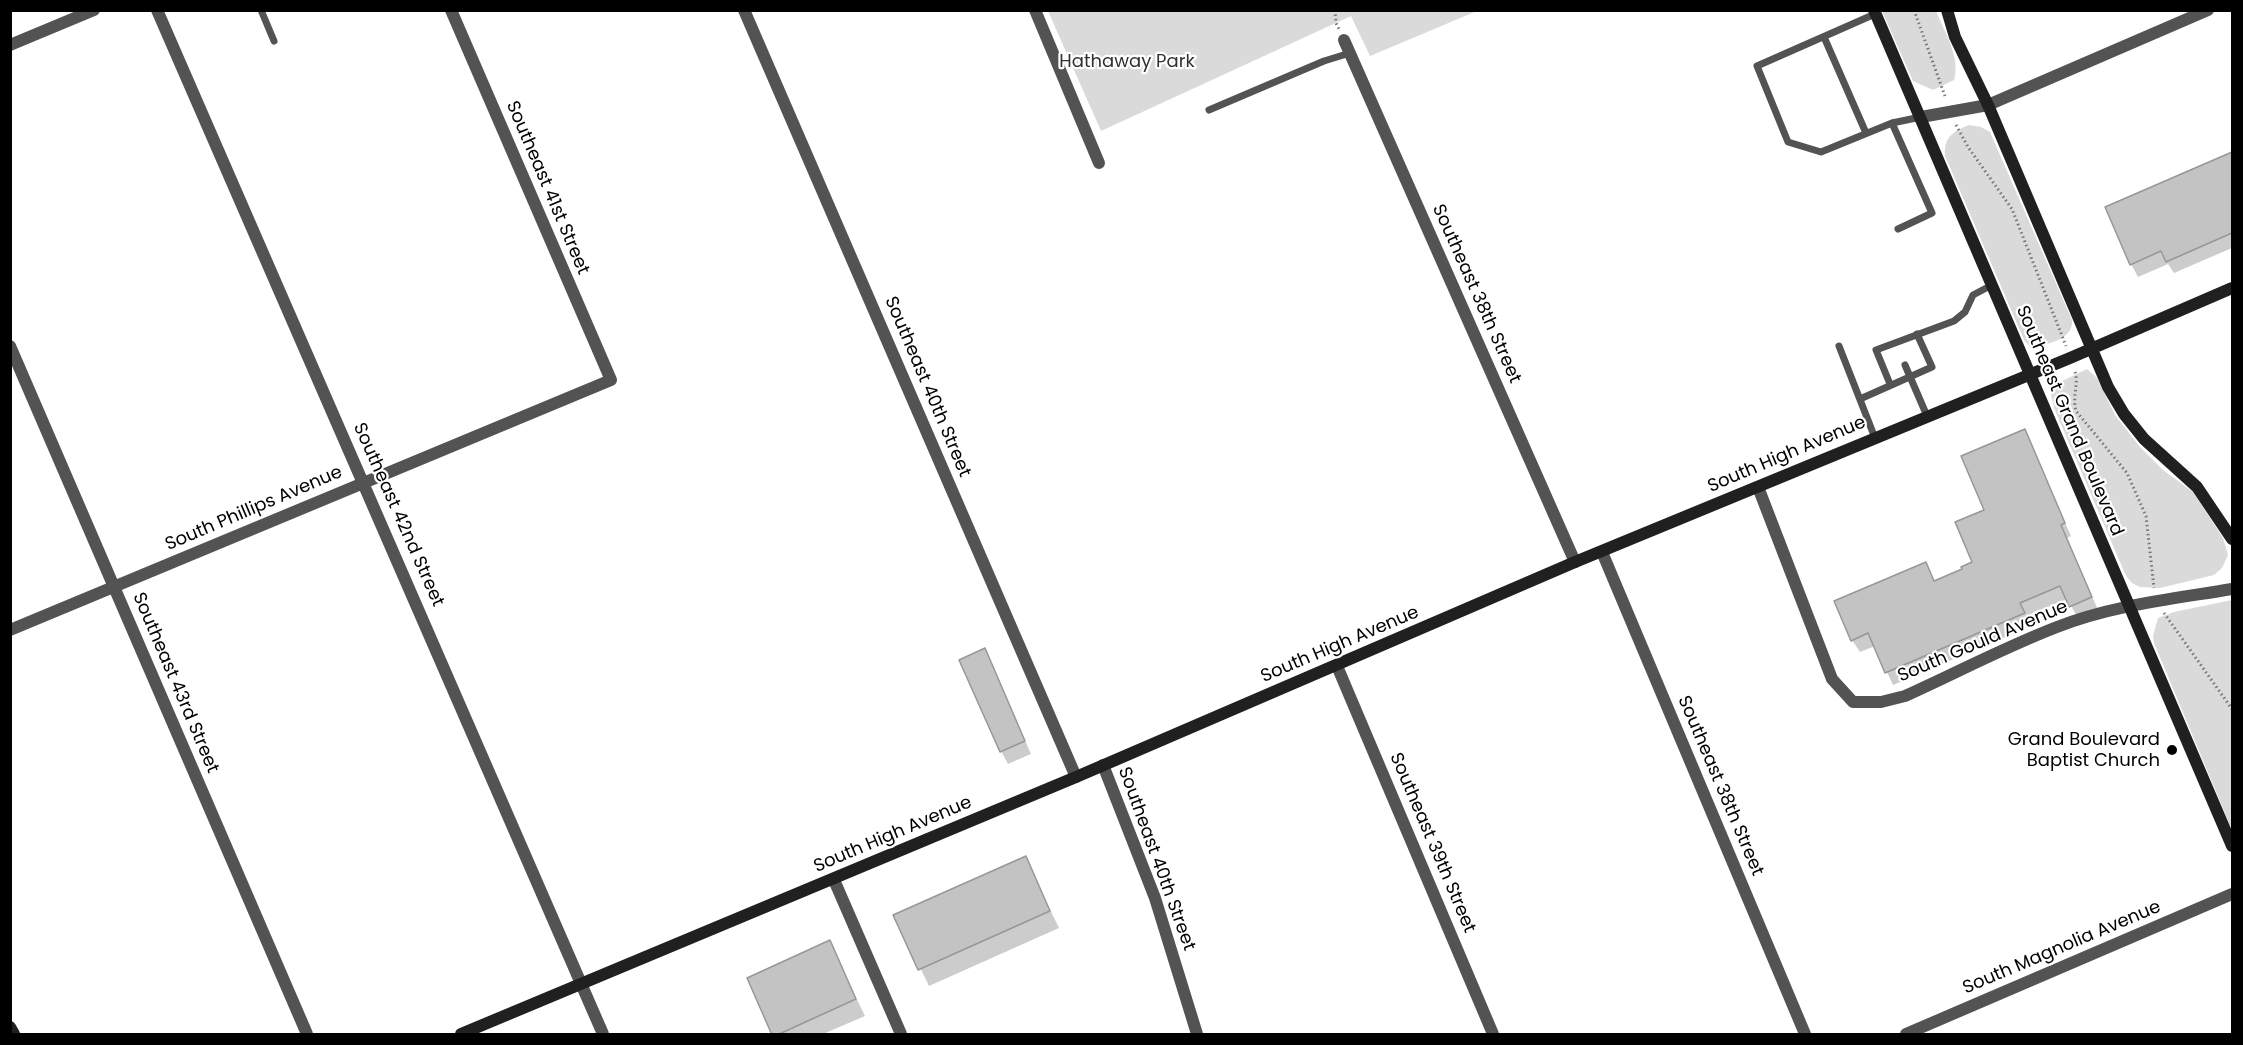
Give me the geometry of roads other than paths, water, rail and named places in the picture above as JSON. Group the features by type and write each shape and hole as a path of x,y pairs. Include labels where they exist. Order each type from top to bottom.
{"street":[{"path":"10,45 94,10"},
{"name":"Southeast 42nd Street","path":"157,10 603,1035"},
{"name":"Southeast 41st Street","path":"450,10 611,380"},
{"name":"Southeast 40th Street","path":"744,10 1076,777"},
{"path":"1035,10 1099,163"},
{"path":"1947,10 1955,37 1988,105 2108,387 2124,414 2144,440 2197,487 2232,539"},
{"path":"1921,117 1988,105 2208,10"},
{"name":"Southeast Grand Boulevard","path":"1874,12 2232,846"},
{"name":"Southeast 38th Street","path":"1344,40 1575,562"},
{"name":"South High Avenue","path":"461,1035 834,880 1575,562 2232,288"},
{"name":"Southeast 43rd Street","path":"10,346 307,1035"},
{"name":"South Phillips Avenue","path":"10,630 611,380"},
{"name":"South Gould Avenue","path":"1758,487 1832,679 1853,702 1881,702 1905,696 2057,627 2128,606 2232,589"},
{"name":"Southeast 38th Street","path":"1602,552 1805,1035"},
{"name":"Southeast 39th Street","path":"1337,666 1494,1035"},
{"name":"Southeast 40th Street","path":"1103,765 1155,898 1197,1035"},
{"path":"834,880 902,1035"},
{"name":"South Magnolia Avenue","path":"1906,1035 2232,894"},
{"path":"10,1027 14,1035"}],"lane":[{"path":"261,10 274,41"},
{"path":"1874,12 1824,37 1756,66 1788,142 1821,152 1892,123 1921,117"},
{"path":"1824,37 1866,133"},
{"path":"1209,110 1350,53"},
{"path":"1892,123 1932,213 1898,229"},
{"path":"1890,384 1876,350 1897,346 1917,334 1954,321 1965,312 1973,295 1992,285"},
{"path":"1860,399 1932,367 1917,334"},
{"path":"1839,346 1875,438"},
{"path":"1905,365 1927,416"}],"place":[{"name":"Grand Boulevard Baptist Church","path":"2172,750"}],"park label":[{"name":"Hathaway Park","path":"1127,62"}]}
